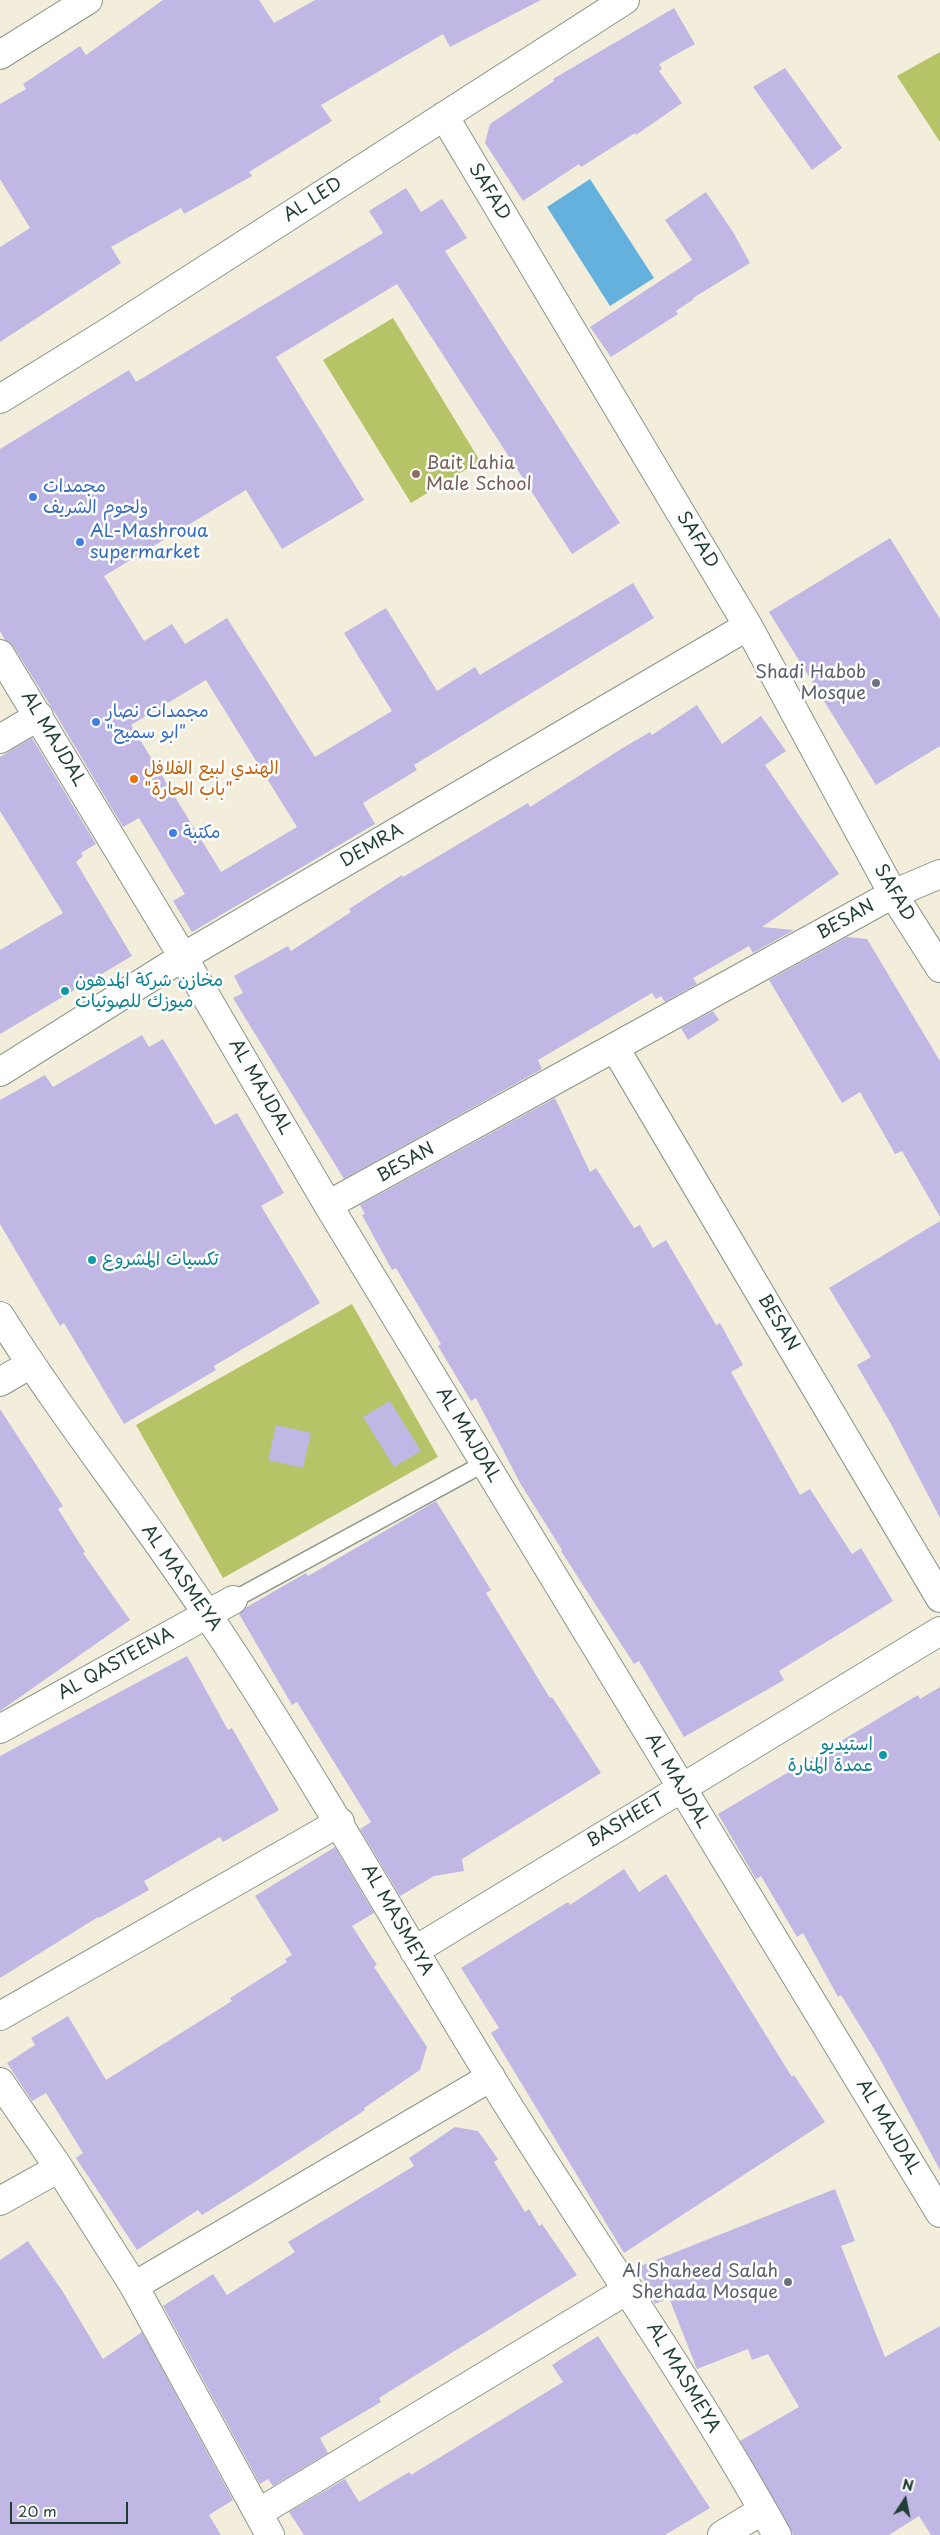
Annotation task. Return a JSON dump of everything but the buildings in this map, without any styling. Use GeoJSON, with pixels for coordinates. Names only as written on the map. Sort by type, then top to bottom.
{"type":"FeatureCollection","features":[{"type":"Feature","properties":{"kind":"street"},"geometry":{"type":"LineString","coordinates":[[0,55],[88,0]]}},
{"type":"Feature","properties":{"kind":"street","name":"AL LED"},"geometry":{"type":"LineString","coordinates":[[0,399],[110,331],[625,0]]}},
{"type":"Feature","properties":{"kind":"street","name":"SAFAD"},"geometry":{"type":"LineString","coordinates":[[444,116],[748,626],[893,894],[940,968]]}},
{"type":"Feature","properties":{"kind":"street","name":"DEMRA"},"geometry":{"type":"LineString","coordinates":[[0,1072],[184,957],[748,626]]}},
{"type":"Feature","properties":{"kind":"street","name":"AL MAJDAL"},"geometry":{"type":"LineString","coordinates":[[0,654],[184,957],[328,1205],[940,2213]]}},
{"type":"Feature","properties":{"kind":"street"},"geometry":{"type":"LineString","coordinates":[[0,740],[39,716]]}},
{"type":"Feature","properties":{"kind":"street","name":"BESAN"},"geometry":{"type":"LineString","coordinates":[[328,1205],[893,894],[940,874]]}},
{"type":"Feature","properties":{"kind":"street","name":"BESAN"},"geometry":{"type":"LineString","coordinates":[[615,1048],[940,1598]]}},
{"type":"Feature","properties":{"kind":"street","name":"AL MASMEYA"},"geometry":{"type":"LineString","coordinates":[[0,1316],[30,1364],[207,1614],[340,1822],[414,1950],[491,2076],[628,2289],[777,2535]]}},
{"type":"Feature","properties":{"kind":"street"},"geometry":{"type":"LineString","coordinates":[[0,1382],[30,1364]]}},
{"type":"Feature","properties":{"kind":"street","name":"AL QASTEENA"},"geometry":{"type":"LineString","coordinates":[[0,1729],[232,1600]]}},
{"type":"Feature","properties":{"kind":"street","name":"BASHEET"},"geometry":{"type":"LineString","coordinates":[[414,1950],[940,1631]]}},
{"type":"Feature","properties":{"kind":"street"},"geometry":{"type":"LineString","coordinates":[[0,2016],[340,1822]]}},
{"type":"Feature","properties":{"kind":"street"},"geometry":{"type":"LineString","coordinates":[[134,2286],[491,2076]]}},
{"type":"Feature","properties":{"kind":"street"},"geometry":{"type":"LineString","coordinates":[[0,2082],[59,2168],[134,2286],[264,2524],[628,2289]]}},
{"type":"Feature","properties":{"kind":"street"},"geometry":{"type":"LineString","coordinates":[[0,2201],[59,2168]]}},
{"type":"Feature","properties":{"kind":"street"},"geometry":{"type":"LineString","coordinates":[[722,2535],[763,2510]]}},
{"type":"Feature","properties":{"kind":"lane"},"geometry":{"type":"LineString","coordinates":[[232,1600],[485,1462]]}},
{"type":"Feature","properties":{"kind":"green space"},"geometry":{"type":"Polygon","coordinates":[[[940,52],[940,142],[897,76],[940,52]]]}},
{"type":"Feature","properties":{"kind":"green space"},"geometry":{"type":"Polygon","coordinates":[[[393,318],[480,461],[411,503],[323,360],[393,318]]]}},
{"type":"Feature","properties":{"kind":"green space"},"geometry":{"type":"Polygon","coordinates":[[[352,1304],[438,1457],[223,1578],[136,1425],[352,1304]]]}},
{"type":"Feature","properties":{"kind":"water"},"geometry":{"type":"Polygon","coordinates":[[[590,179],[654,278],[610,306],[547,207],[590,179]]]}},
{"type":"Feature","properties":{"kind":"place","name":"Bait Lahia Male School"},"geometry":{"type":"Point","coordinates":[416,474]}},
{"type":"Feature","properties":{"kind":"place","name":"مجمدات ولحوم الشريف"},"geometry":{"type":"Point","coordinates":[33,497]}},
{"type":"Feature","properties":{"kind":"place","name":"AL-Mashroua supermarket"},"geometry":{"type":"Point","coordinates":[80,542]}},
{"type":"Feature","properties":{"kind":"place","name":"Shadi Habob Mosque"},"geometry":{"type":"Point","coordinates":[876,683]}},
{"type":"Feature","properties":{"kind":"place","name":"مجمدات نصار \"ابو سميح\""},"geometry":{"type":"Point","coordinates":[96,722]}},
{"type":"Feature","properties":{"kind":"place","name":"الهندي لبيع الفلافل \"باب الحارة\""},"geometry":{"type":"Point","coordinates":[134,779]}},
{"type":"Feature","properties":{"kind":"place","name":"مكتبة"},"geometry":{"type":"Point","coordinates":[173,833]}},
{"type":"Feature","properties":{"kind":"place","name":"مخازن شركة المدهون ميوزك للصوتيات"},"geometry":{"type":"Point","coordinates":[65,991]}},
{"type":"Feature","properties":{"kind":"place","name":"تكسيات المشروع"},"geometry":{"type":"Point","coordinates":[92,1260]}},
{"type":"Feature","properties":{"kind":"place","name":"استيديو عمدة المنارة"},"geometry":{"type":"Point","coordinates":[883,1755]}},
{"type":"Feature","properties":{"kind":"place","name":"Al Shaheed Salah Shehada Mosque"},"geometry":{"type":"Point","coordinates":[788,2282]}}]}
